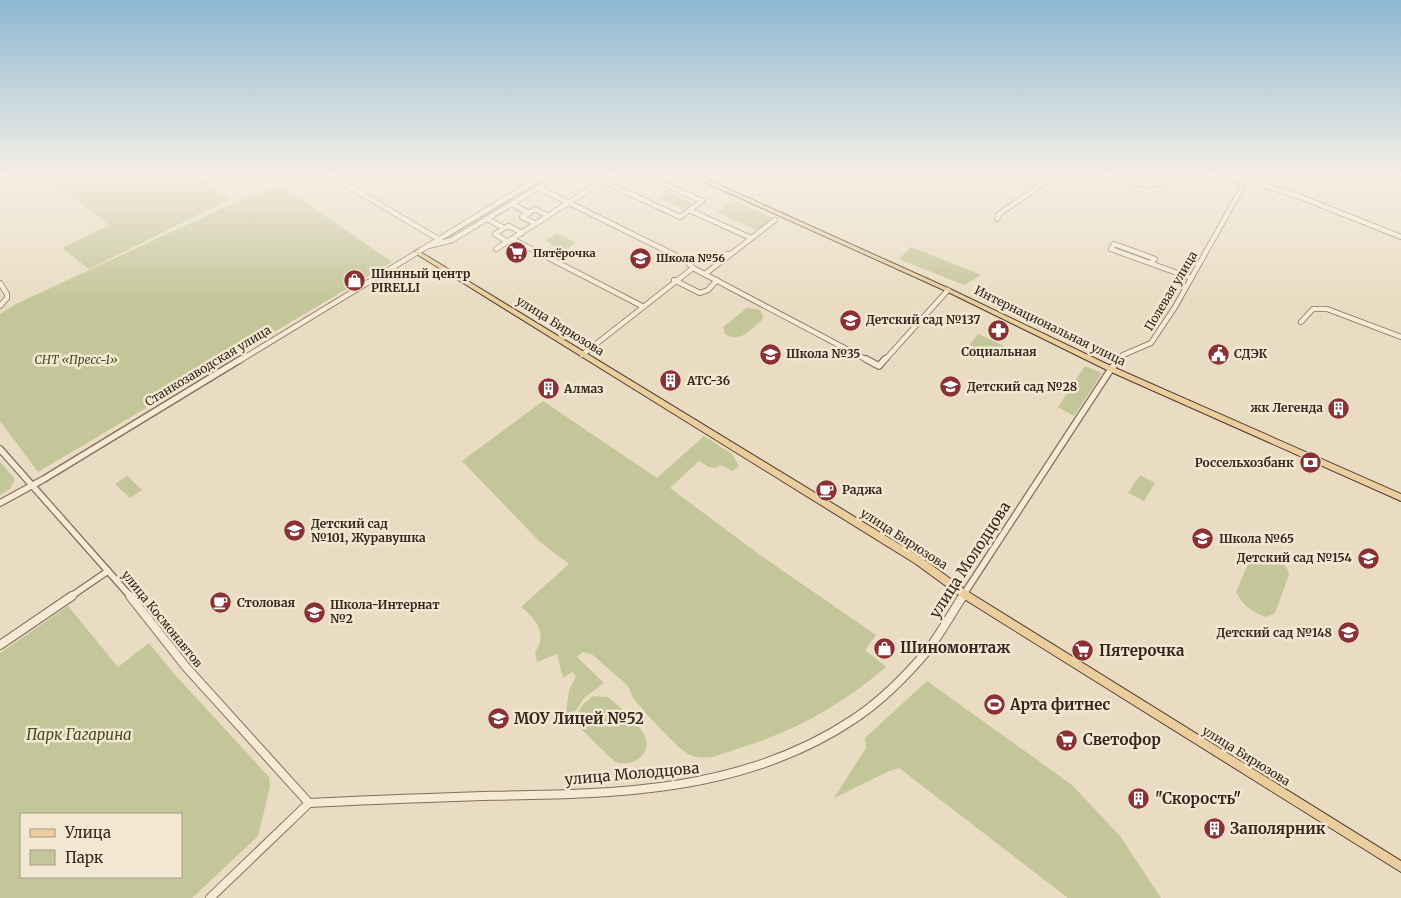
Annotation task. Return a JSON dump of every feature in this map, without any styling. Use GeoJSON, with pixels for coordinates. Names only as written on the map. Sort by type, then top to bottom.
{"type":"FeatureCollection","features":[{"type":"Feature","properties":{"kind":"main road","name":"Интернациональная улица"},"geometry":{"type":"LineString","coordinates":[[783,216],[948,290],[1111,369],[1401,498]]}},
{"type":"Feature","properties":{"kind":"main road","name":"улица Бирюзова"},"geometry":{"type":"LineString","coordinates":[[417,252],[919,561],[964,594],[1401,867]]}},
{"type":"Feature","properties":{"kind":"street"},"geometry":{"type":"LineString","coordinates":[[401,216],[446,243]]}},
{"type":"Feature","properties":{"kind":"street","name":"Станкозаводская улица"},"geometry":{"type":"LineString","coordinates":[[0,503],[31,484],[44,479],[477,216]]}},
{"type":"Feature","properties":{"kind":"street","name":"Станкозаводская улица"},"geometry":{"type":"LineString","coordinates":[[426,246],[446,243],[492,216]]}},
{"type":"Feature","properties":{"kind":"street"},"geometry":{"type":"LineString","coordinates":[[524,216],[522,217],[536,224]]}},
{"type":"Feature","properties":{"kind":"street"},"geometry":{"type":"LineString","coordinates":[[496,249],[548,216]]}},
{"type":"Feature","properties":{"kind":"street"},"geometry":{"type":"LineString","coordinates":[[597,216],[684,260],[692,268],[878,366],[948,290]]}},
{"type":"Feature","properties":{"kind":"street"},"geometry":{"type":"LineString","coordinates":[[703,216],[751,238]]}},
{"type":"Feature","properties":{"kind":"street","name":"Полевая улица"},"geometry":{"type":"LineString","coordinates":[[1111,369],[1123,355],[1151,343],[1226,216]]}},
{"type":"Feature","properties":{"kind":"street"},"geometry":{"type":"LineString","coordinates":[[1346,216],[1401,237]]}},
{"type":"Feature","properties":{"kind":"street"},"geometry":{"type":"LineString","coordinates":[[487,219],[504,228]]}},
{"type":"Feature","properties":{"kind":"street"},"geometry":{"type":"LineString","coordinates":[[705,274],[775,220]]}},
{"type":"Feature","properties":{"kind":"street"},"geometry":{"type":"LineString","coordinates":[[522,233],[509,226],[495,234],[642,306]]}},
{"type":"Feature","properties":{"kind":"street"},"geometry":{"type":"LineString","coordinates":[[1151,263],[1155,259],[1114,244],[1111,249],[1191,278]]}},
{"type":"Feature","properties":{"kind":"street"},"geometry":{"type":"LineString","coordinates":[[684,260],[732,254]]}},
{"type":"Feature","properties":{"kind":"street"},"geometry":{"type":"LineString","coordinates":[[582,355],[674,280],[692,268]]}},
{"type":"Feature","properties":{"kind":"street"},"geometry":{"type":"LineString","coordinates":[[674,280],[700,293],[708,290],[717,280]]}},
{"type":"Feature","properties":{"kind":"street"},"geometry":{"type":"LineString","coordinates":[[0,306],[7,294],[2,284]]}},
{"type":"Feature","properties":{"kind":"street"},"geometry":{"type":"LineString","coordinates":[[1301,322],[1312,309],[1327,309],[1401,338]]}},
{"type":"Feature","properties":{"kind":"street","name":"улица Молодцова"},"geometry":{"type":"LineString","coordinates":[[309,803],[399,798],[546,795],[665,788],[706,781],[749,770],[810,745],[853,720],[875,703],[899,682],[928,649],[1111,369]]}},
{"type":"Feature","properties":{"kind":"street","name":"улица Космонавтов"},"geometry":{"type":"LineString","coordinates":[[0,449],[50,503],[180,659],[309,803]]}},
{"type":"Feature","properties":{"kind":"street"},"geometry":{"type":"LineString","coordinates":[[0,645],[108,571]]}},
{"type":"Feature","properties":{"kind":"street"},"geometry":{"type":"LineString","coordinates":[[210,898],[309,803]]}},
{"type":"Feature","properties":{"kind":"green space"},"geometry":{"type":"Polygon","coordinates":[[[97,216],[196,216],[89,269],[62,248],[109,225],[97,216]]]}},
{"type":"Feature","properties":{"kind":"green space","name":"СНТ «Пресс-1»"},"geometry":{"type":"Polygon","coordinates":[[[206,216],[325,216],[392,262],[38,472],[0,421],[0,314],[16,304],[206,216]]]}},
{"type":"Feature","properties":{"kind":"green space"},"geometry":{"type":"Polygon","coordinates":[[[479,216],[489,216],[446,242],[441,239],[479,216]]]}},
{"type":"Feature","properties":{"kind":"green space"},"geometry":{"type":"Polygon","coordinates":[[[725,216],[768,216],[773,218],[758,231],[725,216]]]}},
{"type":"Feature","properties":{"kind":"green space"},"geometry":{"type":"Polygon","coordinates":[[[557,233],[576,243],[564,251],[545,241],[557,233]]]}},
{"type":"Feature","properties":{"kind":"green space"},"geometry":{"type":"Polygon","coordinates":[[[911,247],[981,275],[964,285],[899,259],[911,247]]]}},
{"type":"Feature","properties":{"kind":"green space"},"geometry":{"type":"Polygon","coordinates":[[[747,308],[760,310],[763,316],[762,320],[740,336],[730,337],[725,334],[723,327],[747,308]]]}},
{"type":"Feature","properties":{"kind":"green space"},"geometry":{"type":"Polygon","coordinates":[[[978,334],[1004,346],[996,357],[969,345],[978,334]]]}},
{"type":"Feature","properties":{"kind":"green space"},"geometry":{"type":"Polygon","coordinates":[[[1085,366],[1102,373],[1074,416],[1058,407],[1085,366]]]}},
{"type":"Feature","properties":{"kind":"green space"},"geometry":{"type":"Polygon","coordinates":[[[543,401],[657,478],[704,436],[732,454],[739,466],[732,471],[721,465],[716,468],[709,467],[699,461],[670,488],[760,555],[876,635],[865,650],[886,667],[851,694],[798,725],[758,742],[719,755],[702,758],[690,755],[677,746],[633,698],[628,686],[593,655],[583,652],[577,657],[604,683],[584,698],[576,711],[566,713],[569,690],[576,676],[572,672],[563,678],[557,654],[537,662],[535,652],[539,645],[540,633],[535,622],[521,607],[569,564],[540,542],[462,461],[543,401]]]}},
{"type":"Feature","properties":{"kind":"green space"},"geometry":{"type":"Polygon","coordinates":[[[0,462],[15,479],[10,489],[0,495],[0,462]]]}},
{"type":"Feature","properties":{"kind":"green space"},"geometry":{"type":"Polygon","coordinates":[[[1140,475],[1155,483],[1144,501],[1128,493],[1140,475]]]}},
{"type":"Feature","properties":{"kind":"green space"},"geometry":{"type":"Polygon","coordinates":[[[127,476],[142,490],[130,498],[115,484],[127,476]]]}},
{"type":"Feature","properties":{"kind":"green space"},"geometry":{"type":"Polygon","coordinates":[[[1263,553],[1272,555],[1280,560],[1286,566],[1289,575],[1275,613],[1265,617],[1248,608],[1236,592],[1252,555],[1263,553]]]}},
{"type":"Feature","properties":{"kind":"green space","name":"Парк Гагарина"},"geometry":{"type":"Polygon","coordinates":[[[68,606],[118,667],[149,643],[177,677],[269,777],[270,787],[258,836],[192,898],[0,898],[0,653],[68,606]]]}},
{"type":"Feature","properties":{"kind":"green space"},"geometry":{"type":"Polygon","coordinates":[[[927,681],[1072,785],[1120,836],[1161,898],[1068,898],[899,768],[834,798],[866,748],[865,738],[927,681]]]}},
{"type":"Feature","properties":{"kind":"green space"},"geometry":{"type":"Polygon","coordinates":[[[594,696],[608,697],[631,717],[644,734],[647,743],[645,751],[638,759],[627,763],[615,762],[578,726],[577,717],[580,708],[594,696]]]}},
{"type":"Feature","properties":{"kind":"place","name":"Пятёрочка"},"geometry":{"type":"Point","coordinates":[517,253]}},
{"type":"Feature","properties":{"kind":"place","name":"Школа №56"},"geometry":{"type":"Point","coordinates":[640,258]}},
{"type":"Feature","properties":{"kind":"place","name":"Шинный центр PIRELLI"},"geometry":{"type":"Point","coordinates":[355,281]}},
{"type":"Feature","properties":{"kind":"place","name":"Детский сад №137"},"geometry":{"type":"Point","coordinates":[850,320]}},
{"type":"Feature","properties":{"kind":"place","name":"Социальная"},"geometry":{"type":"Point","coordinates":[999,331]}},
{"type":"Feature","properties":{"kind":"place","name":"Школа №35"},"geometry":{"type":"Point","coordinates":[770,354]}},
{"type":"Feature","properties":{"kind":"place","name":"СДЭК"},"geometry":{"type":"Point","coordinates":[1218,354]}},
{"type":"Feature","properties":{"kind":"place","name":"АТС-36"},"geometry":{"type":"Point","coordinates":[671,381]}},
{"type":"Feature","properties":{"kind":"place","name":"Детский сад №28"},"geometry":{"type":"Point","coordinates":[951,387]}},
{"type":"Feature","properties":{"kind":"place","name":"Алмаз"},"geometry":{"type":"Point","coordinates":[548,389]}},
{"type":"Feature","properties":{"kind":"place","name":"жк Легенда"},"geometry":{"type":"Point","coordinates":[1339,408]}},
{"type":"Feature","properties":{"kind":"place","name":"Россельхозбанк"},"geometry":{"type":"Point","coordinates":[1310,463]}},
{"type":"Feature","properties":{"kind":"place","name":"Раджа"},"geometry":{"type":"Point","coordinates":[826,490]}},
{"type":"Feature","properties":{"kind":"place","name":"Детский сад №101, Журавушка"},"geometry":{"type":"Point","coordinates":[295,531]}},
{"type":"Feature","properties":{"kind":"place","name":"Школа №65"},"geometry":{"type":"Point","coordinates":[1203,539]}},
{"type":"Feature","properties":{"kind":"place","name":"Детский сад №154"},"geometry":{"type":"Point","coordinates":[1368,558]}},
{"type":"Feature","properties":{"kind":"place","name":"Столовая"},"geometry":{"type":"Point","coordinates":[221,603]}},
{"type":"Feature","properties":{"kind":"place","name":"Школа-Интернат №2"},"geometry":{"type":"Point","coordinates":[314,612]}},
{"type":"Feature","properties":{"kind":"place","name":"Детский сад №148"},"geometry":{"type":"Point","coordinates":[1348,633]}},
{"type":"Feature","properties":{"kind":"place","name":"Шиномонтаж"},"geometry":{"type":"Point","coordinates":[884,648]}},
{"type":"Feature","properties":{"kind":"place","name":"Пятерочка"},"geometry":{"type":"Point","coordinates":[1083,651]}},
{"type":"Feature","properties":{"kind":"place","name":"Арта фитнес"},"geometry":{"type":"Point","coordinates":[994,705]}},
{"type":"Feature","properties":{"kind":"place","name":"МОУ Лицей №52"},"geometry":{"type":"Point","coordinates":[498,719]}},
{"type":"Feature","properties":{"kind":"place","name":"Светофор"},"geometry":{"type":"Point","coordinates":[1067,740]}},
{"type":"Feature","properties":{"kind":"place","name":"\"Скорость\""},"geometry":{"type":"Point","coordinates":[1139,799]}},
{"type":"Feature","properties":{"kind":"place","name":"Заполярник"},"geometry":{"type":"Point","coordinates":[1214,829]}}]}
